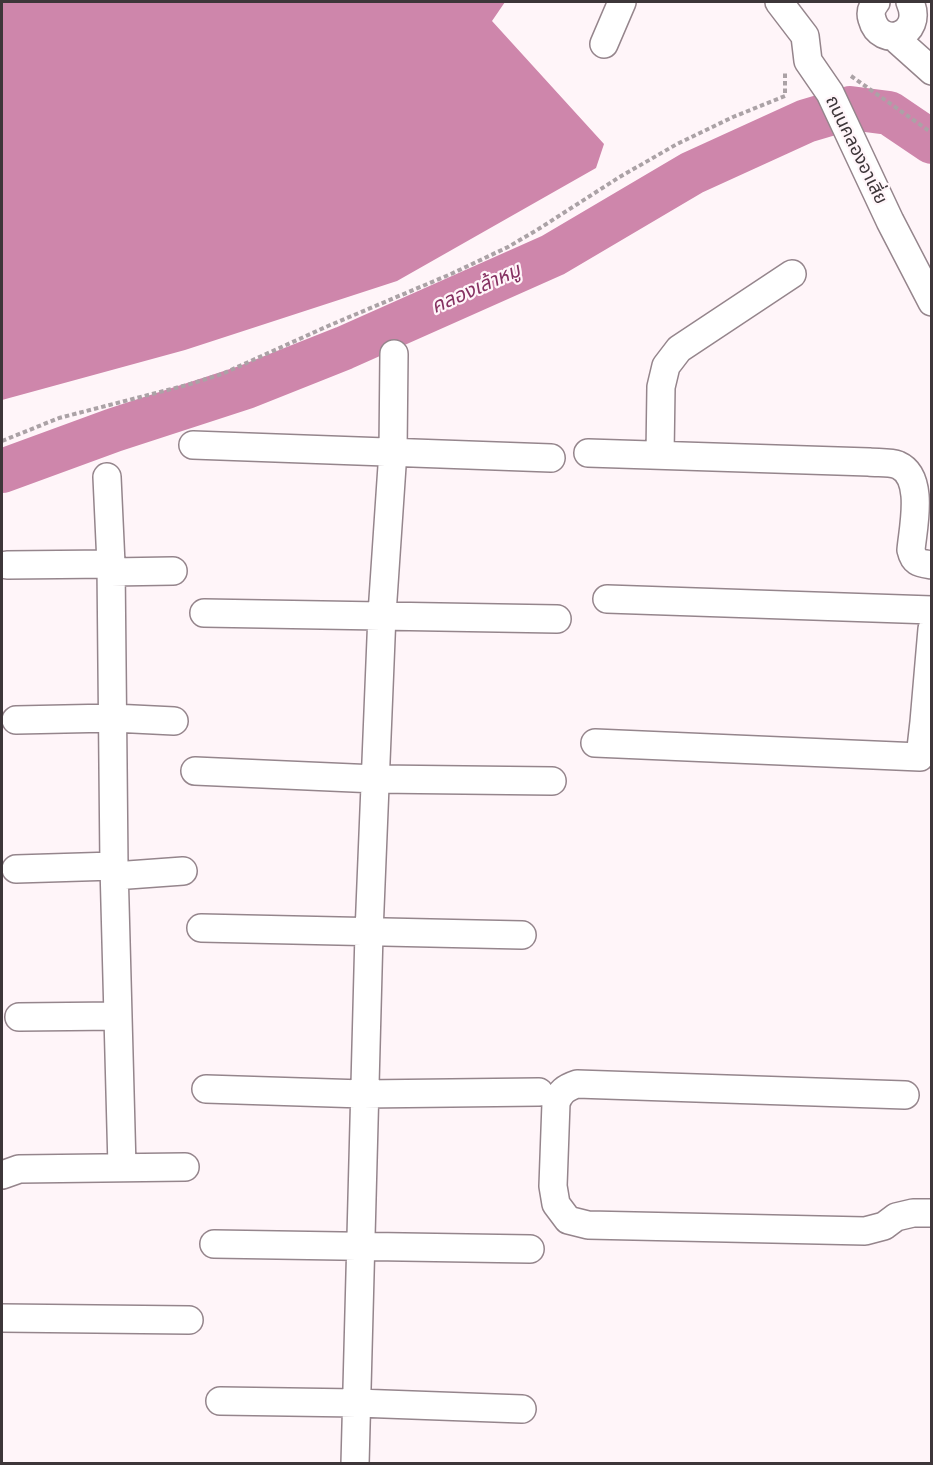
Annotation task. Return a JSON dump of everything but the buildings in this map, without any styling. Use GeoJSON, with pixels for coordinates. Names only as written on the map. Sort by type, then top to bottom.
{"type":"FeatureCollection","features":[{"type":"Feature","properties":{"kind":"street"},"geometry":{"type":"LineString","coordinates":[[604,44],[621,2]]}},
{"type":"Feature","properties":{"kind":"street","name":"ถนนคลองอาเสี่ย"},"geometry":{"type":"LineString","coordinates":[[779,2],[805,36],[808,61],[830,93],[932,302]]}},
{"type":"Feature","properties":{"kind":"street"},"geometry":{"type":"LineString","coordinates":[[876,2],[873,5],[871,16],[874,27],[883,34],[894,37],[932,70]]}},
{"type":"Feature","properties":{"kind":"street"},"geometry":{"type":"LineString","coordinates":[[894,37],[905,33],[912,24],[914,13],[910,2]]}},
{"type":"Feature","properties":{"kind":"street"},"geometry":{"type":"LineString","coordinates":[[660,455],[661,387],[666,366],[680,349],[792,274]]}},
{"type":"Feature","properties":{"kind":"street"},"geometry":{"type":"LineString","coordinates":[[355,1464],[362,1246],[363,1094],[382,615],[393,451],[394,354]]}},
{"type":"Feature","properties":{"kind":"street"},"geometry":{"type":"LineString","coordinates":[[193,445],[551,458]]}},
{"type":"Feature","properties":{"kind":"street"},"geometry":{"type":"LineString","coordinates":[[588,453],[869,462],[898,465],[909,474],[916,491],[911,550],[913,558],[918,563],[932,565]]}},
{"type":"Feature","properties":{"kind":"street"},"geometry":{"type":"LineString","coordinates":[[107,477],[111,568],[114,871],[122,1167]]}},
{"type":"Feature","properties":{"kind":"street"},"geometry":{"type":"LineString","coordinates":[[7,565],[173,571]]}},
{"type":"Feature","properties":{"kind":"street"},"geometry":{"type":"LineString","coordinates":[[607,599],[932,610]]}},
{"type":"Feature","properties":{"kind":"street"},"geometry":{"type":"LineString","coordinates":[[204,613],[557,619]]}},
{"type":"Feature","properties":{"kind":"street"},"geometry":{"type":"LineString","coordinates":[[595,743],[920,757],[928,723],[932,629]]}},
{"type":"Feature","properties":{"kind":"street"},"geometry":{"type":"LineString","coordinates":[[15,720],[114,718],[174,720]]}},
{"type":"Feature","properties":{"kind":"street"},"geometry":{"type":"LineString","coordinates":[[195,771],[376,779],[552,781]]}},
{"type":"Feature","properties":{"kind":"street"},"geometry":{"type":"LineString","coordinates":[[16,869],[183,872]]}},
{"type":"Feature","properties":{"kind":"street"},"geometry":{"type":"LineString","coordinates":[[201,928],[522,935]]}},
{"type":"Feature","properties":{"kind":"street"},"geometry":{"type":"LineString","coordinates":[[19,1017],[118,1016]]}},
{"type":"Feature","properties":{"kind":"street"},"geometry":{"type":"LineString","coordinates":[[905,1095],[577,1084],[565,1088],[556,1104],[553,1186],[556,1204],[568,1220],[588,1225],[865,1232],[884,1226],[896,1217],[913,1213],[932,1213]]}},
{"type":"Feature","properties":{"kind":"street"},"geometry":{"type":"LineString","coordinates":[[206,1089],[363,1094],[539,1092]]}},
{"type":"Feature","properties":{"kind":"street"},"geometry":{"type":"LineString","coordinates":[[2,1175],[19,1169],[185,1167]]}},
{"type":"Feature","properties":{"kind":"street"},"geometry":{"type":"LineString","coordinates":[[214,1244],[530,1249]]}},
{"type":"Feature","properties":{"kind":"street"},"geometry":{"type":"LineString","coordinates":[[2,1318],[189,1320]]}},
{"type":"Feature","properties":{"kind":"street"},"geometry":{"type":"LineString","coordinates":[[220,1401],[522,1409]]}},
{"type":"Feature","properties":{"kind":"path"},"geometry":{"type":"LineString","coordinates":[[2,441],[59,418],[222,374],[451,274],[508,247],[677,144],[733,117],[785,96],[785,72]]}},
{"type":"Feature","properties":{"kind":"path"},"geometry":{"type":"LineString","coordinates":[[847,72],[932,133]]}},
{"type":"Feature","properties":{"kind":"shaded area"},"geometry":{"type":"Polygon","coordinates":[[[2,2],[505,2],[492,21],[604,144],[596,168],[397,281],[185,350],[2,400],[2,2]]]}},
{"type":"Feature","properties":{"kind":"waterway","name":"คลองเล้าหมู"},"geometry":{"type":"LineString","coordinates":[[2,471],[114,430],[246,387],[344,348],[553,255],[692,173],[806,121],[850,108],[889,113],[932,142]]}}]}
